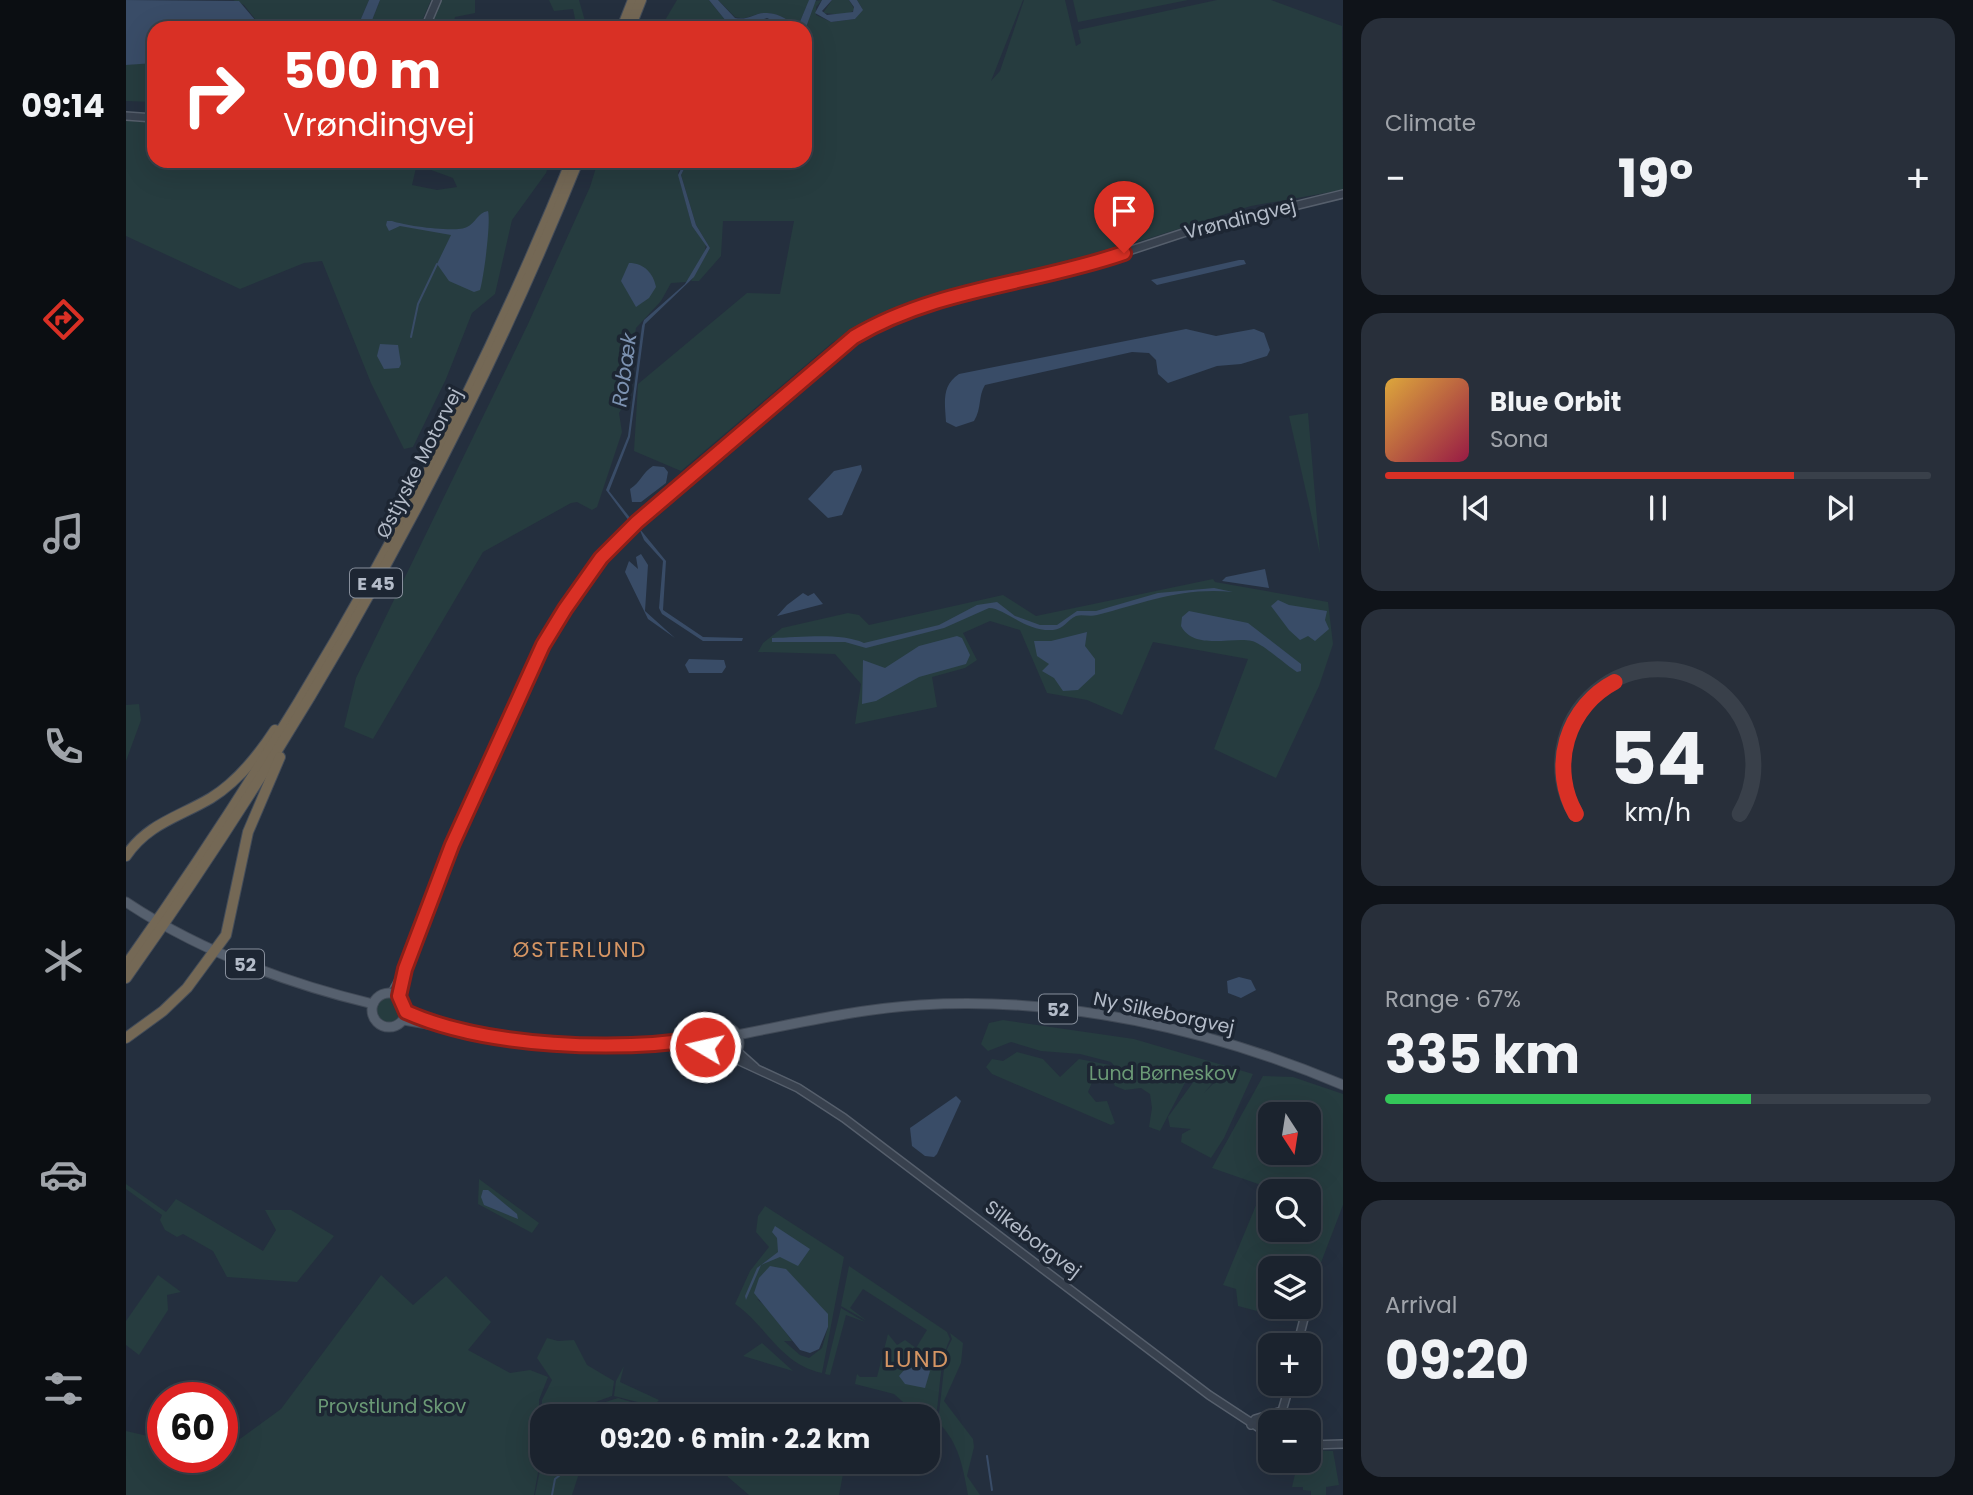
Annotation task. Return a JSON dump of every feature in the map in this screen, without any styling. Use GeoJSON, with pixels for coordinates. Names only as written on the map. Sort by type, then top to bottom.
{"type":"FeatureCollection","features":[{"type":"Feature","properties":{"kind":"highway"},"geometry":{"type":"LineString","coordinates":[[625,21],[633,0]]}},
{"type":"Feature","properties":{"kind":"highway"},"geometry":{"type":"LineString","coordinates":[[633,21],[641,0]]}},
{"type":"Feature","properties":{"kind":"highway","name":"Østjyske Motorvej"},"geometry":{"type":"LineString","coordinates":[[126,965],[223,824],[318,670],[397,531],[516,288],[568,168]]}},
{"type":"Feature","properties":{"kind":"highway","name":"Østjyske Motorvej"},"geometry":{"type":"LineString","coordinates":[[126,978],[229,828],[304,709],[386,566],[456,433],[524,289],[575,168]]}},
{"type":"Feature","properties":{"kind":"highway"},"geometry":{"type":"LineString","coordinates":[[126,856],[147,832],[213,797],[245,769],[318,670]]}},
{"type":"Feature","properties":{"kind":"highway"},"geometry":{"type":"LineString","coordinates":[[126,1038],[163,1011],[187,988],[231,924],[248,832],[304,709]]}},
{"type":"Feature","properties":{"kind":"main road","name":"52"},"geometry":{"type":"LineString","coordinates":[[126,902],[215,950],[291,982],[373,1004],[374,1019],[383,1027],[392,1027],[405,1016],[437,1026],[532,1042],[705,1043]]}},
{"type":"Feature","properties":{"kind":"main road"},"geometry":{"type":"LineString","coordinates":[[373,1004],[383,994],[396,995],[405,1016]]}},
{"type":"Feature","properties":{"kind":"main road","name":"Ny Silkeborgvej"},"geometry":{"type":"LineString","coordinates":[[736,1046],[764,1030],[877,1009],[966,1004],[1015,1005],[1134,1021],[1196,1035],[1271,1057],[1343,1085]]}},
{"type":"Feature","properties":{"kind":"main road","name":"52"},"geometry":{"type":"LineString","coordinates":[[721,1025],[730,1028],[736,1046],[717,1060],[709,1055],[705,1043],[712,1029],[721,1025]]}},
{"type":"Feature","properties":{"kind":"street"},"geometry":{"type":"LineString","coordinates":[[428,21],[437,0]]}},
{"type":"Feature","properties":{"kind":"street"},"geometry":{"type":"LineString","coordinates":[[126,116],[147,118]]}},
{"type":"Feature","properties":{"kind":"street","name":"Vrøndingvej"},"geometry":{"type":"LineString","coordinates":[[396,995],[452,845],[543,645],[586,578],[637,522],[854,337],[884,319],[924,304],[1074,268],[1183,233],[1343,194]]}},
{"type":"Feature","properties":{"kind":"street","name":"Silkeborgvej"},"geometry":{"type":"LineString","coordinates":[[736,1046],[771,1076],[798,1088],[844,1118],[1258,1429]]}},
{"type":"Feature","properties":{"kind":"street"},"geometry":{"type":"LineString","coordinates":[[1251,1425],[1255,1419],[1282,1411],[1286,1396]]}},
{"type":"Feature","properties":{"kind":"street"},"geometry":{"type":"LineString","coordinates":[[1321,1445],[1343,1444]]}},
{"type":"Feature","properties":{"kind":"green space"},"geometry":{"type":"Polygon","coordinates":[[[233,0],[369,0],[360,21],[257,21],[244,5],[233,0]]]}},
{"type":"Feature","properties":{"kind":"green space"},"geometry":{"type":"Polygon","coordinates":[[[380,0],[431,0],[422,21],[372,21],[380,0]]]}},
{"type":"Feature","properties":{"kind":"green space"},"geometry":{"type":"Polygon","coordinates":[[[441,0],[475,0],[475,13],[455,17],[454,21],[432,21],[441,0]]]}},
{"type":"Feature","properties":{"kind":"green space"},"geometry":{"type":"Polygon","coordinates":[[[549,0],[579,0],[585,21],[576,21],[573,9],[554,11],[549,0]]]}},
{"type":"Feature","properties":{"kind":"green space"},"geometry":{"type":"Polygon","coordinates":[[[677,0],[709,0],[726,21],[665,21],[677,0]]]}},
{"type":"Feature","properties":{"kind":"green space"},"geometry":{"type":"Polygon","coordinates":[[[718,0],[809,0],[800,21],[791,21],[771,13],[735,17],[718,0]]]}},
{"type":"Feature","properties":{"kind":"green space"},"geometry":{"type":"Polygon","coordinates":[[[822,0],[816,7],[816,15],[831,22],[855,19],[862,8],[857,0],[1023,0],[991,81],[1000,71],[1024,0],[1065,0],[1076,46],[1081,43],[1078,30],[1217,0],[1271,0],[1342,26],[1343,190],[1251,206],[1128,245],[906,303],[833,342],[681,471],[634,451],[638,384],[747,293],[780,294],[794,221],[723,221],[721,256],[699,281],[691,281],[710,248],[696,225],[681,175],[684,168],[812,168],[812,21],[808,21],[814,1],[822,0]]]}},
{"type":"Feature","properties":{"kind":"green space"},"geometry":{"type":"Polygon","coordinates":[[[832,0],[849,0],[855,10],[845,15],[823,13],[832,0]]]}},
{"type":"Feature","properties":{"kind":"green space"},"geometry":{"type":"Polygon","coordinates":[[[1073,0],[1188,0],[1078,22],[1073,0]]]}},
{"type":"Feature","properties":{"kind":"green space"},"geometry":{"type":"Polygon","coordinates":[[[147,62],[147,102],[126,101],[126,65],[147,62]]]}},
{"type":"Feature","properties":{"kind":"green space"},"geometry":{"type":"Polygon","coordinates":[[[126,119],[147,121],[147,168],[416,168],[412,185],[437,190],[457,187],[453,178],[426,168],[548,168],[512,220],[495,294],[472,313],[446,379],[413,447],[404,449],[371,383],[322,261],[304,263],[240,289],[126,236],[126,119]]]}},
{"type":"Feature","properties":{"kind":"green space"},"geometry":{"type":"Polygon","coordinates":[[[596,168],[681,168],[678,172],[692,226],[706,244],[704,256],[686,282],[671,283],[661,301],[636,328],[624,405],[619,413],[622,432],[597,507],[592,510],[577,502],[571,503],[483,552],[373,739],[344,727],[356,678],[528,324],[590,187],[596,168]]]}},
{"type":"Feature","properties":{"kind":"green space"},"geometry":{"type":"Polygon","coordinates":[[[1308,413],[1320,554],[1289,416],[1308,413]]]}},
{"type":"Feature","properties":{"kind":"green space"},"geometry":{"type":"Polygon","coordinates":[[[1213,579],[1215,582],[1328,602],[1333,644],[1319,686],[1276,778],[1214,749],[1248,659],[1153,642],[1122,715],[1087,700],[1047,693],[1020,630],[990,621],[963,633],[977,660],[965,668],[932,677],[937,707],[855,724],[861,684],[835,654],[758,652],[763,643],[782,628],[848,613],[859,615],[869,625],[1003,595],[1036,616],[1213,579]]]}},
{"type":"Feature","properties":{"kind":"green space"},"geometry":{"type":"Polygon","coordinates":[[[139,704],[141,720],[126,761],[126,705],[139,704]]]}},
{"type":"Feature","properties":{"kind":"green space"},"geometry":{"type":"Polygon","coordinates":[[[389,997],[398,1001],[402,1010],[398,1019],[389,1023],[380,1019],[376,1010],[380,1001],[389,997]]]}},
{"type":"Feature","properties":{"kind":"green space","name":"Lund Børneskov"},"geometry":{"type":"Polygon","coordinates":[[[1003,1020],[1134,1039],[1253,1074],[1224,1138],[1211,1158],[1181,1142],[1182,1134],[1191,1129],[1170,1127],[1168,1117],[1194,1081],[1213,1072],[1216,1079],[1204,1093],[1220,1077],[1215,1068],[1188,1077],[1160,1131],[1149,1127],[1152,1108],[1150,1094],[1141,1088],[1125,1090],[1115,1086],[1112,1080],[1117,1069],[1111,1062],[1080,1054],[1041,1051],[1011,1042],[988,1051],[981,1044],[989,1023],[1003,1020]]]}},
{"type":"Feature","properties":{"kind":"green space"},"geometry":{"type":"Polygon","coordinates":[[[722,1031],[730,1035],[734,1043],[730,1051],[722,1055],[714,1051],[710,1043],[714,1035],[722,1031]]]}},
{"type":"Feature","properties":{"kind":"green space","name":"Lund Børneskov"},"geometry":{"type":"Polygon","coordinates":[[[1017,1052],[1043,1059],[1060,1077],[1079,1059],[1110,1065],[1109,1079],[1100,1076],[1093,1080],[1088,1092],[1096,1102],[1107,1101],[1115,1123],[1111,1125],[992,1074],[986,1067],[992,1059],[1003,1061],[1017,1052]]]}},
{"type":"Feature","properties":{"kind":"green space"},"geometry":{"type":"Polygon","coordinates":[[[1263,1076],[1293,1077],[1343,1094],[1343,1205],[1321,1263],[1321,1256],[1258,1256],[1258,1311],[1238,1306],[1236,1289],[1223,1285],[1258,1200],[1258,1242],[1321,1242],[1321,1179],[1258,1179],[1258,1184],[1212,1168],[1263,1076]]]}},
{"type":"Feature","properties":{"kind":"green space"},"geometry":{"type":"Polygon","coordinates":[[[479,1179],[539,1223],[532,1233],[478,1204],[479,1179]]]}},
{"type":"Feature","properties":{"kind":"green space"},"geometry":{"type":"Polygon","coordinates":[[[126,1184],[166,1212],[176,1199],[263,1251],[276,1230],[265,1210],[291,1210],[334,1236],[297,1282],[227,1277],[213,1251],[183,1234],[177,1237],[165,1230],[160,1220],[162,1215],[126,1189],[126,1184]]]}},
{"type":"Feature","properties":{"kind":"green space"},"geometry":{"type":"Polygon","coordinates":[[[765,1206],[844,1257],[822,1373],[807,1368],[784,1353],[735,1304],[750,1271],[769,1247],[756,1232],[758,1216],[765,1206]],[[757,1299],[770,1310],[792,1341],[784,1341],[800,1355],[809,1358],[822,1348],[828,1327],[757,1299]]]}},
{"type":"Feature","properties":{"kind":"green space"},"geometry":{"type":"Polygon","coordinates":[[[849,1266],[947,1332],[950,1339],[943,1361],[938,1404],[905,1404],[894,1394],[855,1384],[857,1374],[860,1377],[877,1377],[888,1334],[897,1345],[905,1340],[916,1348],[927,1330],[863,1289],[850,1308],[867,1321],[841,1306],[849,1266]]]}},
{"type":"Feature","properties":{"kind":"green space"},"geometry":{"type":"Polygon","coordinates":[[[158,1275],[181,1292],[167,1295],[168,1310],[139,1355],[126,1345],[126,1321],[158,1275]]]}},
{"type":"Feature","properties":{"kind":"green space","name":"Provstlund Skov"},"geometry":{"type":"Polygon","coordinates":[[[381,1275],[413,1305],[446,1276],[491,1322],[468,1350],[510,1373],[530,1370],[548,1377],[539,1404],[530,1404],[530,1474],[538,1474],[534,1495],[126,1495],[126,1431],[147,1436],[147,1473],[238,1473],[238,1440],[281,1409],[381,1275]]]}},
{"type":"Feature","properties":{"kind":"green space"},"geometry":{"type":"Polygon","coordinates":[[[841,1308],[865,1322],[846,1315],[830,1375],[825,1374],[841,1308]]]}},
{"type":"Feature","properties":{"kind":"green space"},"geometry":{"type":"Polygon","coordinates":[[[950,1333],[963,1343],[961,1363],[944,1401],[973,1439],[974,1447],[967,1476],[980,1495],[968,1495],[955,1447],[940,1424],[946,1351],[952,1339],[950,1333]]]}},
{"type":"Feature","properties":{"kind":"green space"},"geometry":{"type":"Polygon","coordinates":[[[547,1338],[558,1341],[574,1340],[587,1365],[614,1381],[612,1396],[590,1404],[542,1404],[552,1380],[537,1358],[547,1338]]]}},
{"type":"Feature","properties":{"kind":"green space"},"geometry":{"type":"Polygon","coordinates":[[[762,1343],[793,1371],[743,1356],[762,1343]]]}},
{"type":"Feature","properties":{"kind":"green space"},"geometry":{"type":"Polygon","coordinates":[[[624,1366],[620,1382],[659,1400],[655,1404],[645,1404],[614,1396],[616,1381],[624,1366]]]}},
{"type":"Feature","properties":{"kind":"green space"},"geometry":{"type":"Polygon","coordinates":[[[618,1398],[638,1404],[599,1404],[618,1398]]]}},
{"type":"Feature","properties":{"kind":"green space"},"geometry":{"type":"Polygon","coordinates":[[[1321,1450],[1333,1451],[1339,1485],[1326,1487],[1326,1495],[1311,1495],[1311,1491],[1303,1490],[1303,1487],[1292,1487],[1295,1473],[1321,1473],[1321,1450]]]}},
{"type":"Feature","properties":{"kind":"green space"},"geometry":{"type":"Polygon","coordinates":[[[539,1474],[579,1474],[572,1495],[535,1495],[539,1474]]]}},
{"type":"Feature","properties":{"kind":"green space"},"geometry":{"type":"Polygon","coordinates":[[[726,1474],[843,1474],[839,1495],[749,1495],[726,1474]]]}},
{"type":"Feature","properties":{"kind":"water"},"geometry":{"type":"Polygon","coordinates":[[[126,0],[239,1],[256,21],[147,21],[147,64],[126,65],[126,0]]]}},
{"type":"Feature","properties":{"kind":"water"},"geometry":{"type":"Polygon","coordinates":[[[369,0],[380,0],[372,21],[360,21],[369,0]]]}},
{"type":"Feature","properties":{"kind":"water"},"geometry":{"type":"Polygon","coordinates":[[[709,0],[718,0],[735,18],[772,13],[791,21],[773,21],[767,18],[759,21],[726,21],[709,0]]]}},
{"type":"Feature","properties":{"kind":"water"},"geometry":{"type":"Polygon","coordinates":[[[809,0],[816,0],[808,21],[800,21],[809,0]]]}},
{"type":"Feature","properties":{"kind":"water"},"geometry":{"type":"Polygon","coordinates":[[[822,0],[832,0],[822,11],[827,15],[853,12],[854,7],[849,0],[857,0],[863,10],[855,19],[831,22],[815,13],[822,0]]]}},
{"type":"Feature","properties":{"kind":"water"},"geometry":{"type":"Polygon","coordinates":[[[682,168],[684,168],[681,175],[696,225],[710,248],[694,277],[645,324],[630,437],[609,491],[631,519],[629,521],[606,490],[628,436],[642,326],[644,320],[685,284],[707,247],[692,226],[678,175],[682,168]]]}},
{"type":"Feature","properties":{"kind":"water"},"geometry":{"type":"Polygon","coordinates":[[[488,211],[483,274],[480,290],[474,292],[449,281],[437,264],[451,235],[400,226],[389,231],[386,225],[387,221],[392,221],[431,228],[461,229],[488,211]]]}},
{"type":"Feature","properties":{"kind":"water"},"geometry":{"type":"Polygon","coordinates":[[[1244,260],[1246,264],[1157,285],[1151,280],[1244,260]]]}},
{"type":"Feature","properties":{"kind":"water"},"geometry":{"type":"Polygon","coordinates":[[[629,263],[647,270],[656,287],[649,298],[636,307],[621,281],[629,263]]]}},
{"type":"Feature","properties":{"kind":"water"},"geometry":{"type":"Polygon","coordinates":[[[1186,329],[1216,336],[1254,329],[1264,333],[1270,350],[1267,356],[1241,364],[1217,366],[1168,383],[1158,374],[1156,360],[1149,353],[1132,352],[985,385],[974,421],[956,427],[946,422],[947,389],[959,374],[1186,329]]]}},
{"type":"Feature","properties":{"kind":"water"},"geometry":{"type":"Polygon","coordinates":[[[380,344],[398,345],[401,364],[399,368],[384,369],[377,356],[380,344]]]}},
{"type":"Feature","properties":{"kind":"water"},"geometry":{"type":"Polygon","coordinates":[[[861,465],[862,470],[842,515],[828,518],[808,499],[834,471],[861,465]]]}},
{"type":"Feature","properties":{"kind":"water"},"geometry":{"type":"Polygon","coordinates":[[[653,466],[664,467],[668,472],[666,483],[641,502],[632,502],[630,489],[653,466]]]}},
{"type":"Feature","properties":{"kind":"water"},"geometry":{"type":"Polygon","coordinates":[[[639,528],[666,561],[663,610],[703,637],[743,638],[742,641],[703,641],[662,614],[659,608],[663,561],[644,540],[639,528]]]}},
{"type":"Feature","properties":{"kind":"water"},"geometry":{"type":"Polygon","coordinates":[[[641,554],[648,565],[645,611],[675,638],[648,619],[625,572],[629,561],[638,569],[636,557],[641,554]]]}},
{"type":"Feature","properties":{"kind":"water"},"geometry":{"type":"Polygon","coordinates":[[[1265,569],[1269,588],[1222,581],[1226,577],[1265,569]]]}},
{"type":"Feature","properties":{"kind":"water"},"geometry":{"type":"Polygon","coordinates":[[[1214,588],[1233,592],[1197,592],[1164,597],[1097,615],[1076,616],[1053,630],[1033,627],[989,608],[944,628],[866,648],[845,642],[772,642],[772,638],[819,636],[864,643],[939,625],[977,605],[997,602],[1015,616],[1040,625],[1057,625],[1077,611],[1096,611],[1158,593],[1214,588]]]}},
{"type":"Feature","properties":{"kind":"water"},"geometry":{"type":"Polygon","coordinates":[[[803,593],[808,596],[814,593],[823,604],[777,616],[787,605],[803,593]]]}},
{"type":"Feature","properties":{"kind":"water"},"geometry":{"type":"Polygon","coordinates":[[[1278,600],[1289,605],[1327,611],[1325,620],[1329,629],[1315,641],[1308,636],[1300,640],[1271,606],[1278,600]]]}},
{"type":"Feature","properties":{"kind":"water"},"geometry":{"type":"Polygon","coordinates":[[[1189,611],[1248,623],[1301,664],[1301,671],[1297,672],[1252,641],[1204,640],[1187,634],[1181,626],[1182,617],[1189,611]]]}},
{"type":"Feature","properties":{"kind":"water"},"geometry":{"type":"Polygon","coordinates":[[[1087,632],[1085,646],[1095,659],[1095,674],[1078,690],[1063,691],[1054,678],[1042,671],[1049,664],[1037,656],[1034,641],[1051,641],[1087,632]]]}},
{"type":"Feature","properties":{"kind":"water"},"geometry":{"type":"Polygon","coordinates":[[[957,636],[962,638],[970,655],[966,664],[919,677],[876,701],[862,704],[863,660],[885,668],[919,646],[957,636]]]}},
{"type":"Feature","properties":{"kind":"water"},"geometry":{"type":"Polygon","coordinates":[[[689,659],[724,660],[726,667],[722,673],[689,673],[685,665],[689,659]]]}},
{"type":"Feature","properties":{"kind":"water"},"geometry":{"type":"Polygon","coordinates":[[[1239,977],[1251,980],[1256,990],[1241,998],[1228,993],[1227,981],[1239,977]]]}},
{"type":"Feature","properties":{"kind":"water"},"geometry":{"type":"Polygon","coordinates":[[[956,1096],[961,1101],[937,1154],[934,1157],[925,1156],[912,1146],[910,1128],[956,1096]]]}},
{"type":"Feature","properties":{"kind":"water"},"geometry":{"type":"Polygon","coordinates":[[[483,1190],[488,1190],[517,1214],[518,1219],[484,1205],[481,1197],[483,1190]]]}},
{"type":"Feature","properties":{"kind":"water"},"geometry":{"type":"Polygon","coordinates":[[[775,1226],[810,1249],[798,1266],[780,1257],[761,1265],[746,1300],[745,1296],[757,1268],[778,1252],[777,1238],[772,1232],[775,1226]]]}},
{"type":"Feature","properties":{"kind":"water"},"geometry":{"type":"Polygon","coordinates":[[[770,1266],[786,1269],[828,1314],[828,1327],[819,1349],[810,1353],[800,1350],[754,1293],[759,1278],[770,1266]]]}},
{"type":"Feature","properties":{"kind":"water"},"geometry":{"type":"Polygon","coordinates":[[[925,1366],[930,1371],[925,1388],[905,1384],[899,1376],[905,1369],[925,1366]]]}},
{"type":"Feature","properties":{"kind":"waterway"},"geometry":{"type":"LineString","coordinates":[[411,337],[418,304],[437,264]]}},
{"type":"Feature","properties":{"kind":"waterway"},"geometry":{"type":"LineString","coordinates":[[987,1456],[992,1490]]}},
{"type":"Feature","properties":{"kind":"waterway"},"geometry":{"type":"LineString","coordinates":[[552,1495],[555,1479],[560,1475]]}},
{"type":"Feature","properties":{"kind":"district","name":"ØSTERLUND"},"geometry":{"type":"Point","coordinates":[580,949]}},
{"type":"Feature","properties":{"kind":"district","name":"LUND"},"geometry":{"type":"Point","coordinates":[917,1359]}},
{"type":"Feature","properties":{"kind":"route"},"geometry":{"type":"LineString","coordinates":[[705,1047],[705,1038],[679,1043],[558,1043],[507,1039],[437,1026],[406,1012],[405,1003],[399,996],[406,968],[452,845],[543,645],[601,558],[637,522],[854,337],[884,319],[924,304],[1074,268],[1124,253]]}},
{"type":"Feature","properties":{"kind":"water label","name":"Robæk"},"geometry":{"type":"Point","coordinates":[624,370]}}]}
